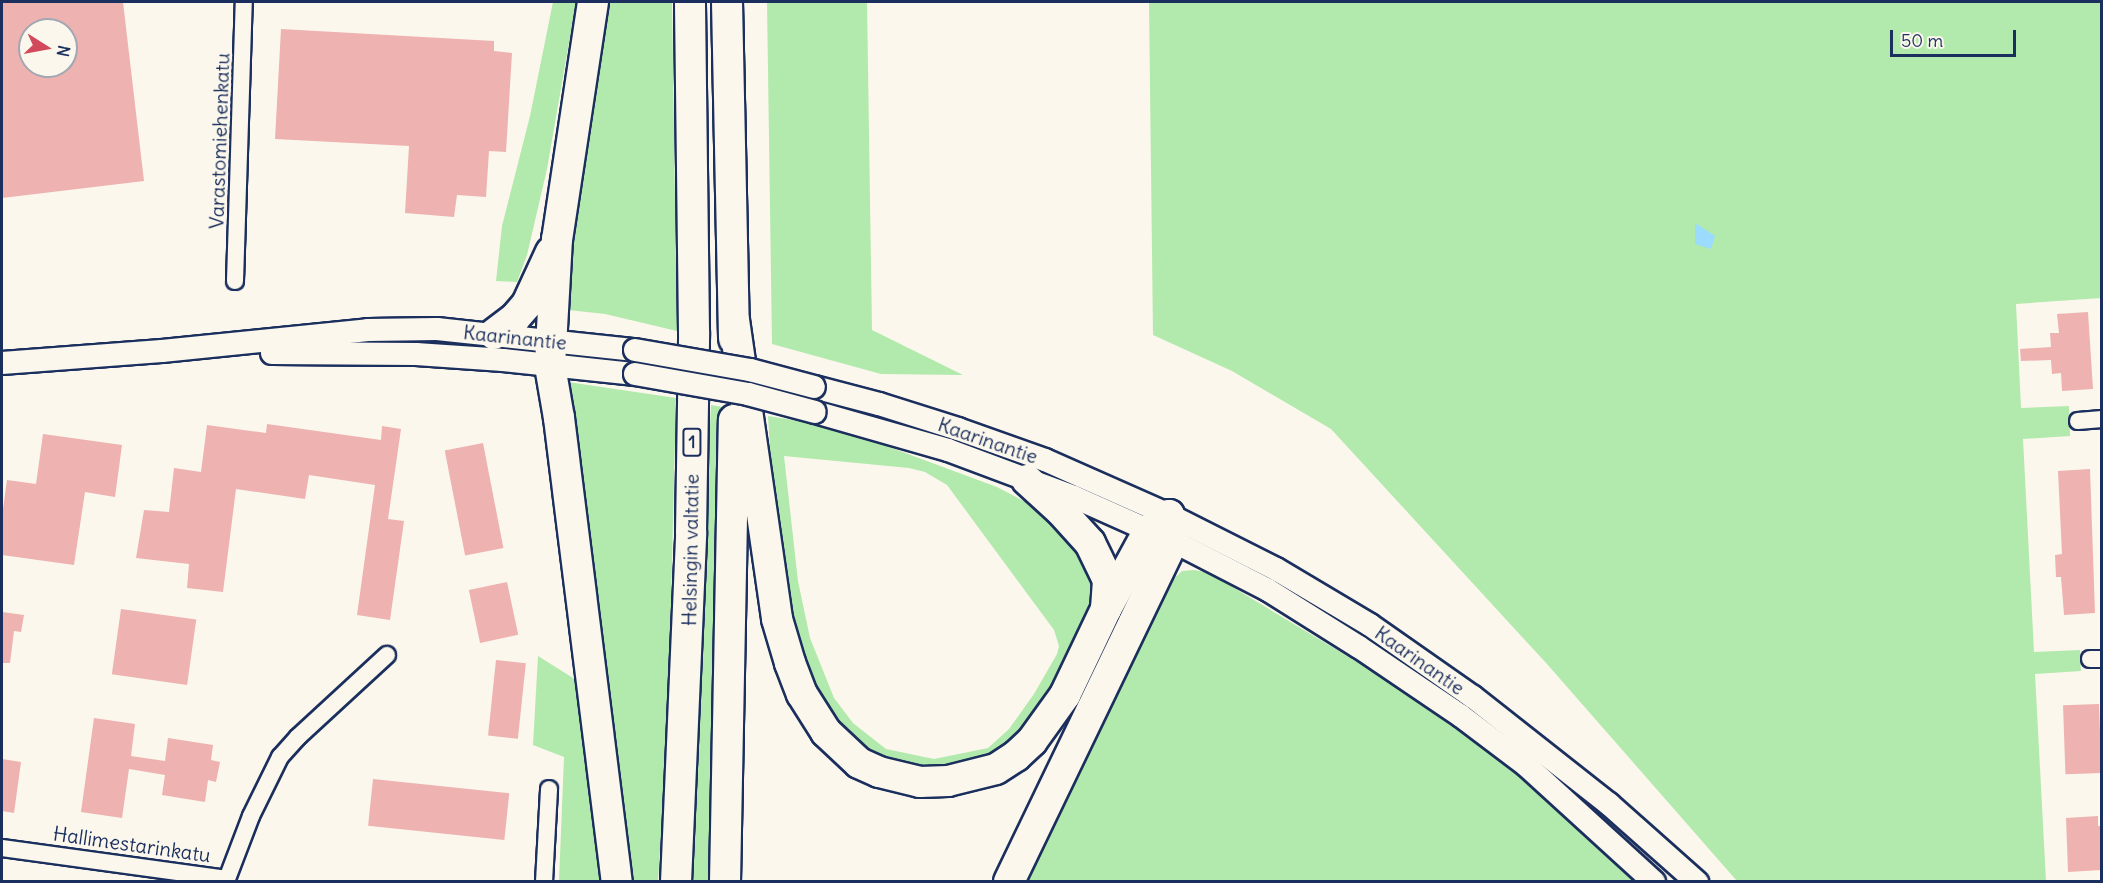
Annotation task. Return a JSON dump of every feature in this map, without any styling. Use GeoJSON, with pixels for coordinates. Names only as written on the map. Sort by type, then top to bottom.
{"type":"FeatureCollection","features":[{"type":"Feature","properties":{"kind":"highway"},"geometry":{"type":"LineString","coordinates":[[593,2],[557,239],[550,353],[617,882]]}},
{"type":"Feature","properties":{"kind":"highway","name":"Helsingin valtatie"},"geometry":{"type":"LineString","coordinates":[[676,882],[683,769],[694,320],[690,2]]}},
{"type":"Feature","properties":{"kind":"highway"},"geometry":{"type":"LineString","coordinates":[[725,882],[733,530],[734,320],[727,2]]}},
{"type":"Feature","properties":{"kind":"highway"},"geometry":{"type":"LineString","coordinates":[[494,334],[515,318],[526,304],[557,239]]}},
{"type":"Feature","properties":{"kind":"highway"},"geometry":{"type":"LineString","coordinates":[[734,320],[777,619],[802,694],[826,732],[859,762],[879,772],[920,782],[972,777],[1006,762],[1032,741],[1065,695],[1106,609],[1164,529]]}},
{"type":"Feature","properties":{"kind":"highway"},"geometry":{"type":"LineString","coordinates":[[1027,480],[1061,511],[1090,543],[1108,580],[1106,609]]}},
{"type":"Feature","properties":{"kind":"highway"},"geometry":{"type":"LineString","coordinates":[[1009,882],[1164,529]]}},
{"type":"Feature","properties":{"kind":"main road","name":"Kaarinantie"},"geometry":{"type":"LineString","coordinates":[[2,363],[162,351],[368,330],[437,329],[494,334],[550,353],[635,374],[748,394],[948,450],[1276,569],[1380,632],[1473,697],[1609,804],[1696,882]]}},
{"type":"Feature","properties":{"kind":"main road","name":"Kaarinantie"},"geometry":{"type":"LineString","coordinates":[[162,351],[416,354],[635,350],[740,368],[958,429],[1067,469],[1359,646],[1461,716],[1527,766],[1654,882]]}},
{"type":"Feature","properties":{"kind":"street","name":"Varastomiehenkatu"},"geometry":{"type":"LineString","coordinates":[[235,281],[244,2]]}},
{"type":"Feature","properties":{"kind":"street"},"geometry":{"type":"LineString","coordinates":[[2078,421],[2102,419]]}},
{"type":"Feature","properties":{"kind":"street","name":"Hallimestarinkatu"},"geometry":{"type":"LineString","coordinates":[[2,848],[227,880],[256,805],[280,757],[298,736],[387,656]]}},
{"type":"Feature","properties":{"kind":"street"},"geometry":{"type":"LineString","coordinates":[[544,882],[549,789]]}},
{"type":"Feature","properties":{"kind":"green space"},"geometry":{"type":"Polygon","coordinates":[[[553,2],[576,2],[547,169],[527,255],[517,282],[496,281],[502,226],[530,116],[553,2]]]}},
{"type":"Feature","properties":{"kind":"green space"},"geometry":{"type":"Polygon","coordinates":[[[601,2],[672,2],[677,331],[605,314],[559,309],[601,2]]]}},
{"type":"Feature","properties":{"kind":"green space"},"geometry":{"type":"Polygon","coordinates":[[[767,2],[867,2],[872,330],[963,375],[881,374],[772,344],[767,2]]]}},
{"type":"Feature","properties":{"kind":"green space"},"geometry":{"type":"Polygon","coordinates":[[[1149,2],[2101,2],[2101,298],[2016,304],[2021,408],[2069,406],[2070,436],[2023,439],[2034,652],[2080,650],[2081,671],[2035,674],[2046,881],[1737,881],[1547,664],[1331,429],[1232,371],[1153,335],[1149,2]]]}},
{"type":"Feature","properties":{"kind":"green space"},"geometry":{"type":"Polygon","coordinates":[[[568,382],[676,398],[668,725],[658,881],[626,881],[568,382]]]}},
{"type":"Feature","properties":{"kind":"green space"},"geometry":{"type":"Polygon","coordinates":[[[711,405],[723,407],[710,881],[689,882],[711,405]]]}},
{"type":"Feature","properties":{"kind":"green space"},"geometry":{"type":"Polygon","coordinates":[[[768,416],[835,427],[997,487],[1035,507],[1078,545],[1095,584],[1089,626],[1021,734],[1003,751],[929,774],[866,754],[830,719],[799,654],[776,546],[768,416]],[[784,456],[798,581],[810,638],[834,698],[853,723],[886,749],[934,759],[988,748],[1009,729],[1034,694],[1057,654],[1059,646],[1054,630],[947,485],[925,472],[909,468],[784,456]]]}},
{"type":"Feature","properties":{"kind":"green space"},"geometry":{"type":"Polygon","coordinates":[[[1182,571],[1205,572],[1224,582],[1382,677],[1509,767],[1634,881],[1023,882],[1170,582],[1182,571]]]}},
{"type":"Feature","properties":{"kind":"green space"},"geometry":{"type":"Polygon","coordinates":[[[538,656],[581,683],[605,881],[559,881],[564,757],[533,745],[538,656]]]}},
{"type":"Feature","properties":{"kind":"water"},"geometry":{"type":"Polygon","coordinates":[[[1695,223],[1715,236],[1711,249],[1695,244],[1695,223]]]}},
{"type":"Feature","properties":{"kind":"building"},"geometry":{"type":"Polygon","coordinates":[[[2,2],[123,2],[144,181],[2,198],[2,2]]]}},
{"type":"Feature","properties":{"kind":"building"},"geometry":{"type":"Polygon","coordinates":[[[281,29],[494,41],[494,51],[512,53],[506,152],[489,151],[486,197],[457,195],[454,217],[405,213],[409,146],[275,139],[281,29]]]}},
{"type":"Feature","properties":{"kind":"building"},"geometry":{"type":"Polygon","coordinates":[[[2088,312],[2093,389],[2062,391],[2061,373],[2052,374],[2051,360],[2021,361],[2020,349],[2051,347],[2050,333],[2059,333],[2057,314],[2088,312]]]}},
{"type":"Feature","properties":{"kind":"building"},"geometry":{"type":"Polygon","coordinates":[[[267,424],[381,440],[382,426],[401,429],[388,519],[404,521],[390,620],[357,615],[375,485],[309,475],[305,499],[236,489],[223,592],[187,588],[189,564],[136,558],[144,510],[169,512],[174,468],[201,472],[207,425],[266,433],[267,424]]]}},
{"type":"Feature","properties":{"kind":"building"},"geometry":{"type":"Polygon","coordinates":[[[43,434],[122,445],[115,497],[85,492],[74,565],[2,555],[2,516],[7,480],[36,484],[43,434]]]}},
{"type":"Feature","properties":{"kind":"building"},"geometry":{"type":"Polygon","coordinates":[[[483,443],[503,548],[465,555],[445,450],[483,443]]]}},
{"type":"Feature","properties":{"kind":"building"},"geometry":{"type":"Polygon","coordinates":[[[2090,469],[2095,613],[2064,615],[2061,577],[2056,577],[2055,555],[2062,554],[2058,471],[2090,469]]]}},
{"type":"Feature","properties":{"kind":"building"},"geometry":{"type":"Polygon","coordinates":[[[507,582],[518,635],[480,643],[469,590],[507,582]]]}},
{"type":"Feature","properties":{"kind":"building"},"geometry":{"type":"Polygon","coordinates":[[[121,609],[196,620],[187,685],[112,674],[121,609]]]}},
{"type":"Feature","properties":{"kind":"building"},"geometry":{"type":"Polygon","coordinates":[[[2,612],[24,615],[21,632],[14,631],[10,663],[2,663],[2,612]]]}},
{"type":"Feature","properties":{"kind":"building"},"geometry":{"type":"Polygon","coordinates":[[[496,660],[526,663],[518,739],[488,736],[496,660]]]}},
{"type":"Feature","properties":{"kind":"building"},"geometry":{"type":"Polygon","coordinates":[[[2099,704],[2101,773],[2065,774],[2063,705],[2099,704]]]}},
{"type":"Feature","properties":{"kind":"building"},"geometry":{"type":"Polygon","coordinates":[[[94,718],[135,724],[131,756],[165,761],[168,738],[213,745],[211,760],[220,762],[216,782],[208,780],[205,802],[162,795],[165,775],[129,769],[122,818],[81,812],[94,718]]]}},
{"type":"Feature","properties":{"kind":"building"},"geometry":{"type":"Polygon","coordinates":[[[2,759],[21,762],[14,813],[2,811],[2,759]]]}},
{"type":"Feature","properties":{"kind":"building"},"geometry":{"type":"Polygon","coordinates":[[[373,779],[509,793],[504,840],[368,826],[373,779]]]}},
{"type":"Feature","properties":{"kind":"building"},"geometry":{"type":"Polygon","coordinates":[[[2098,816],[2098,826],[2102,826],[2101,870],[2068,872],[2066,818],[2098,816]]]}}]}
